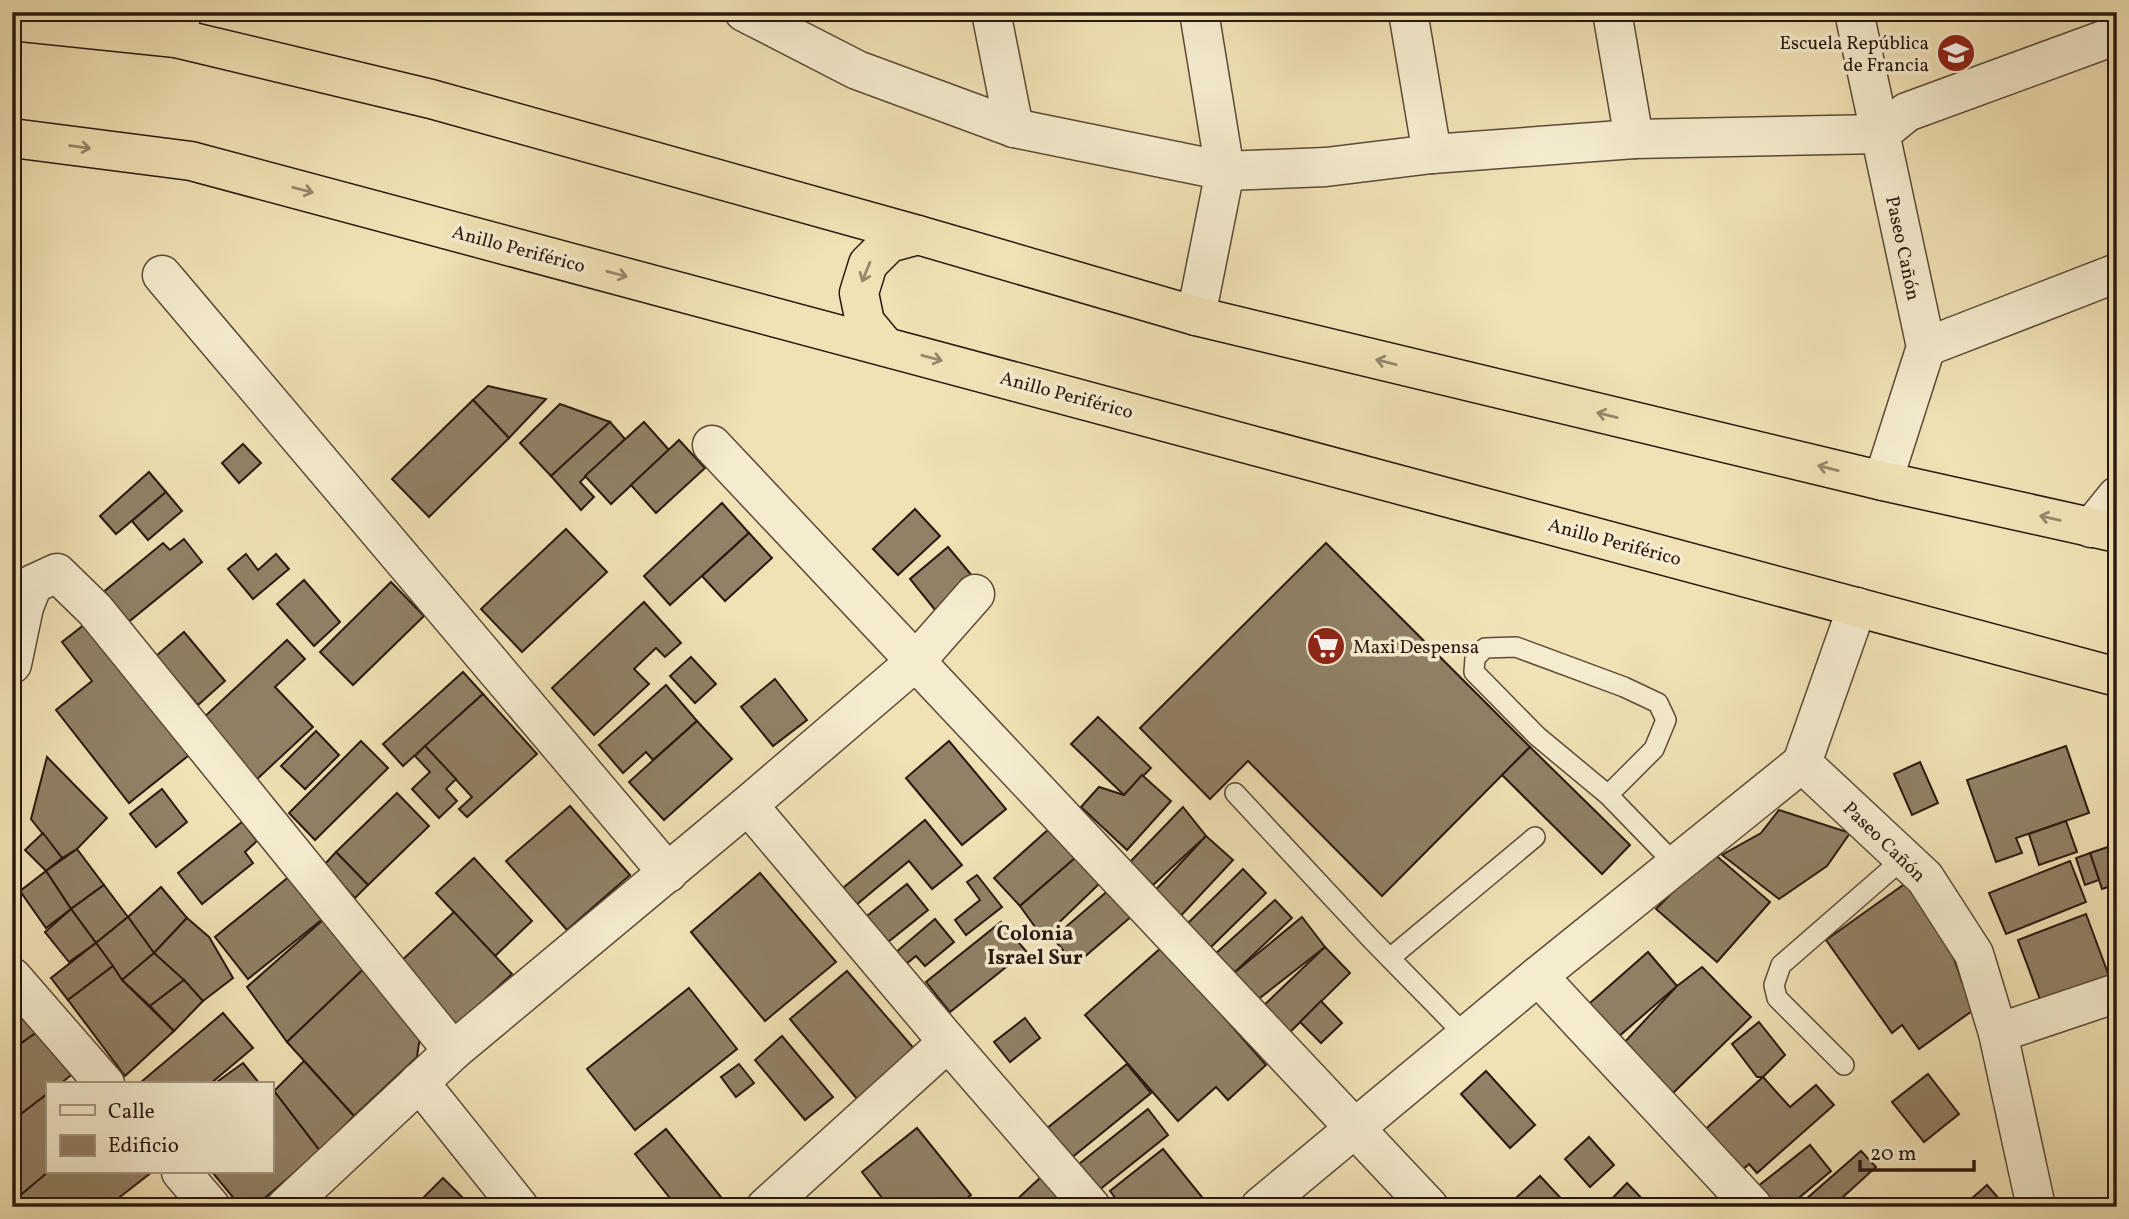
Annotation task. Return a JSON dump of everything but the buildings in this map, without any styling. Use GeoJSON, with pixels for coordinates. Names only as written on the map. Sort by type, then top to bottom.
{"type":"FeatureCollection","features":[{"type":"Feature","properties":{"kind":"highway"},"geometry":{"type":"LineString","coordinates":[[12,21],[179,25],[1196,316],[1883,481],[2104,530]]}},
{"type":"Feature","properties":{"kind":"highway","name":"Anillo Periférico"},"geometry":{"type":"LineString","coordinates":[[12,138],[191,161],[2117,677]]}},
{"type":"Feature","properties":{"kind":"highway"},"geometry":{"type":"LineString","coordinates":[[884,345],[865,322],[859,293],[868,264],[889,243],[918,235]]}},
{"type":"Feature","properties":{"kind":"street"},"geometry":{"type":"LineString","coordinates":[[744,12],[857,70],[1013,128],[1224,171],[1326,167],[1432,154],[1634,139],[1880,134],[1907,112],[2117,35]]}},
{"type":"Feature","properties":{"kind":"street"},"geometry":{"type":"LineString","coordinates":[[991,12],[1013,128]]}},
{"type":"Feature","properties":{"kind":"street"},"geometry":{"type":"LineString","coordinates":[[1196,316],[1224,171],[1199,12]]}},
{"type":"Feature","properties":{"kind":"street"},"geometry":{"type":"LineString","coordinates":[[1408,12],[1432,154]]}},
{"type":"Feature","properties":{"kind":"street"},"geometry":{"type":"LineString","coordinates":[[1612,12],[1634,139]]}},
{"type":"Feature","properties":{"kind":"street","name":"Paseo Cañón"},"geometry":{"type":"LineString","coordinates":[[1854,12],[1926,347],[1883,481]]}},
{"type":"Feature","properties":{"kind":"street"},"geometry":{"type":"LineString","coordinates":[[1926,347],[2117,273]]}},
{"type":"Feature","properties":{"kind":"street"},"geometry":{"type":"LineString","coordinates":[[162,275],[668,873]]}},
{"type":"Feature","properties":{"kind":"street"},"geometry":{"type":"LineString","coordinates":[[712,444],[1429,1207]]}},
{"type":"Feature","properties":{"kind":"street"},"geometry":{"type":"LineString","coordinates":[[2104,530],[2117,496]]}},
{"type":"Feature","properties":{"kind":"street"},"geometry":{"type":"LineString","coordinates":[[12,664],[24,607],[33,584],[57,573],[95,610],[453,1051]]}},
{"type":"Feature","properties":{"kind":"street"},"geometry":{"type":"LineString","coordinates":[[286,1207],[453,1051],[668,873],[915,662],[975,594]]}},
{"type":"Feature","properties":{"kind":"street"},"geometry":{"type":"LineString","coordinates":[[1260,1207],[1538,976],[1802,763],[1857,607]]}},
{"type":"Feature","properties":{"kind":"street","name":"Paseo Cañón"},"geometry":{"type":"LineString","coordinates":[[1802,763],[1925,878],[1974,954],[1998,1033],[2036,1207]]}},
{"type":"Feature","properties":{"kind":"street"},"geometry":{"type":"LineString","coordinates":[[748,805],[1091,1207]]}},
{"type":"Feature","properties":{"kind":"street"},"geometry":{"type":"LineString","coordinates":[[1538,976],[1753,1207]]}},
{"type":"Feature","properties":{"kind":"street"},"geometry":{"type":"LineString","coordinates":[[12,977],[103,1082]]}},
{"type":"Feature","properties":{"kind":"street"},"geometry":{"type":"LineString","coordinates":[[1998,1033],[2117,993]]}},
{"type":"Feature","properties":{"kind":"street"},"geometry":{"type":"LineString","coordinates":[[766,1207],[948,1042]]}},
{"type":"Feature","properties":{"kind":"street"},"geometry":{"type":"LineString","coordinates":[[419,1082],[519,1207]]}},
{"type":"Feature","properties":{"kind":"street"},"geometry":{"type":"LineString","coordinates":[[183,1174],[211,1207]]}},
{"type":"Feature","properties":{"kind":"lane"},"geometry":{"type":"LineString","coordinates":[[1608,795],[1654,749],[1666,720],[1658,703],[1624,687],[1516,647],[1485,648],[1475,658],[1474,672],[1537,736],[1608,795],[1676,865]]}},
{"type":"Feature","properties":{"kind":"lane"},"geometry":{"type":"LineString","coordinates":[[1235,793],[1466,1036]]}},
{"type":"Feature","properties":{"kind":"lane"},"geometry":{"type":"LineString","coordinates":[[1390,958],[1535,837]]}},
{"type":"Feature","properties":{"kind":"lane"},"geometry":{"type":"LineString","coordinates":[[1844,1065],[1777,998],[1774,985],[1781,965],[1904,858]]}},
{"type":"Feature","properties":{"kind":"place","name":"Escuela República de Francia"},"geometry":{"type":"Point","coordinates":[1956,53]}},
{"type":"Feature","properties":{"kind":"place","name":"Maxi Despensa"},"geometry":{"type":"Point","coordinates":[1326,646]}},
{"type":"Feature","properties":{"kind":"district","name":"Colonia Israel Sur"},"geometry":{"type":"Point","coordinates":[1035,945]}}]}
